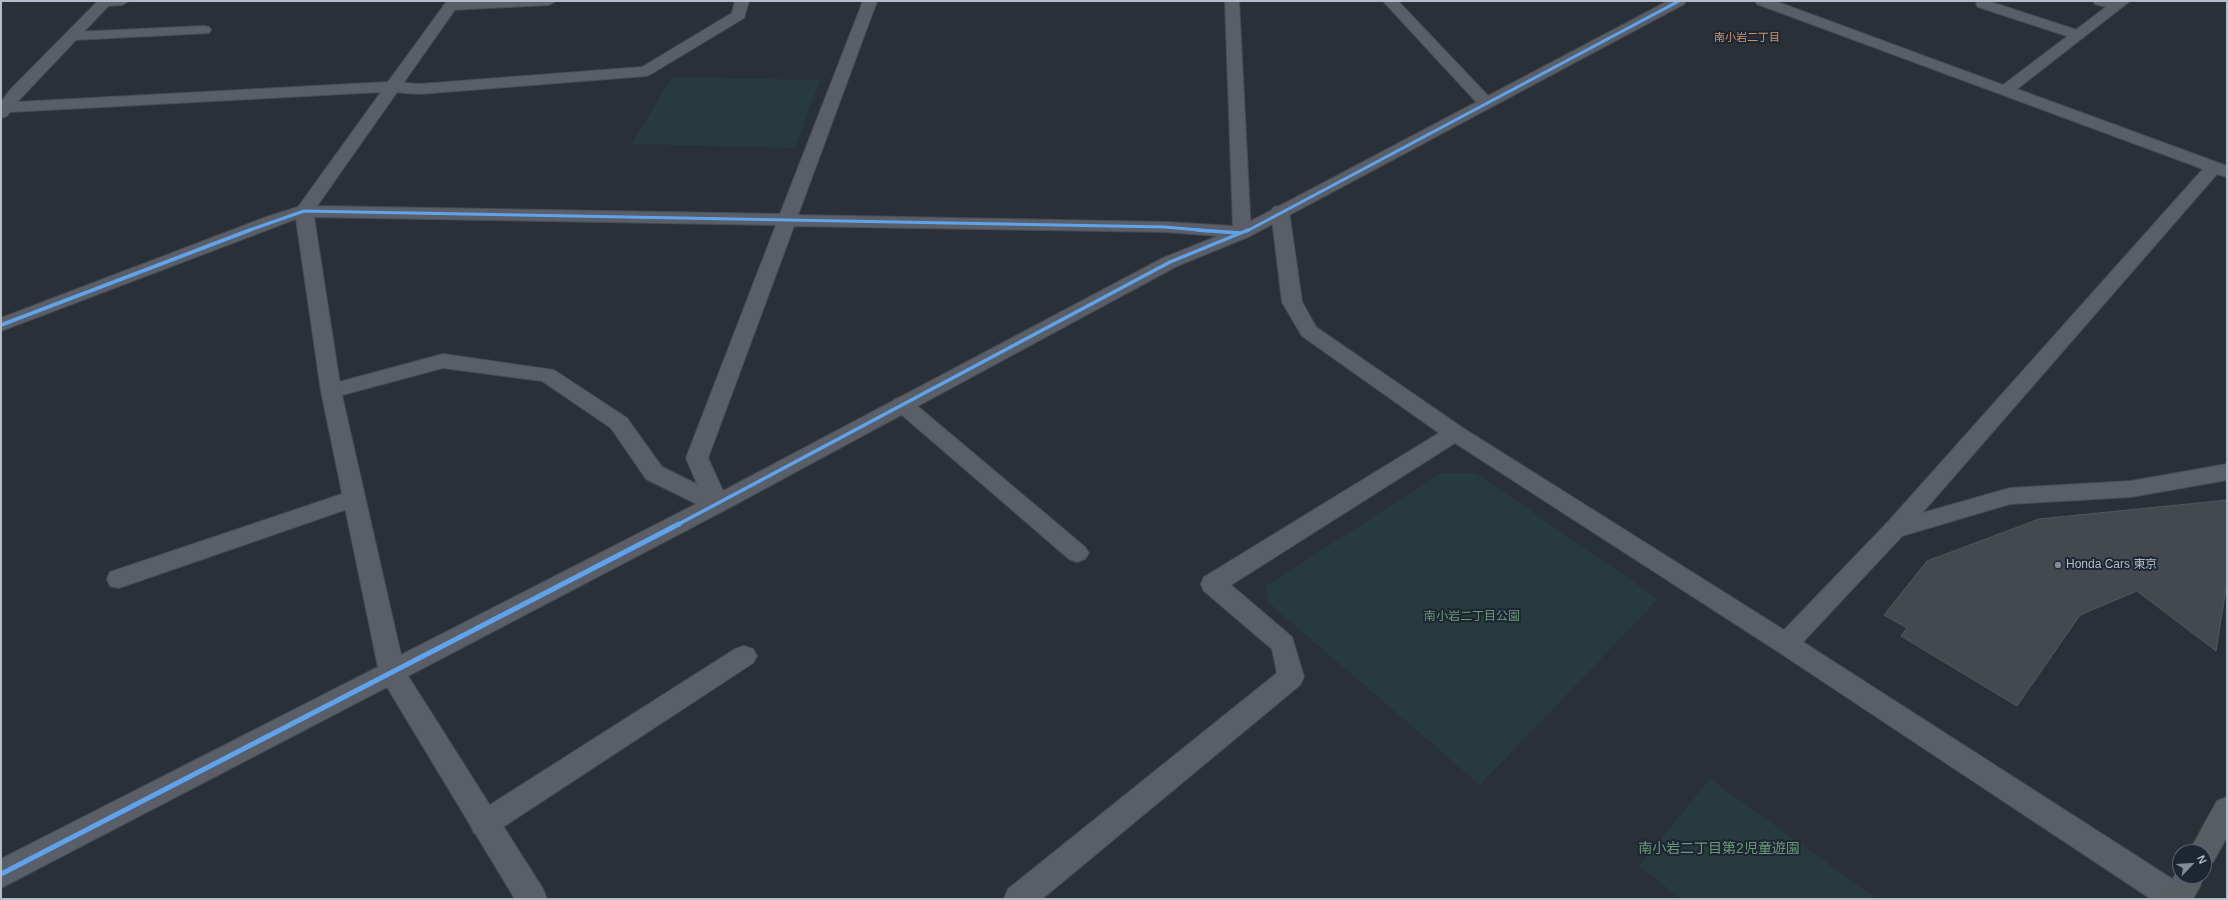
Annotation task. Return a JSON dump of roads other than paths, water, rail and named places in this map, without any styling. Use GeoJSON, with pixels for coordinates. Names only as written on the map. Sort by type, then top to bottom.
{"type":"FeatureCollection","features":[{"type":"Feature","properties":{"kind":"main road"},"geometry":{"type":"LineString","coordinates":[[2208,844],[2227,810]]}},
{"type":"Feature","properties":{"kind":"main road"},"geometry":{"type":"LineString","coordinates":[[2177,899],[2185,884]]}},
{"type":"Feature","properties":{"kind":"street"},"geometry":{"type":"LineString","coordinates":[[2,110],[16,93],[74,36],[106,1],[122,1]]}},
{"type":"Feature","properties":{"kind":"street"},"geometry":{"type":"LineString","coordinates":[[532,899],[484,824],[392,672],[331,391],[304,211],[452,4],[549,1]]}},
{"type":"Feature","properties":{"kind":"street"},"geometry":{"type":"LineString","coordinates":[[2,110],[392,87],[420,89],[646,71],[739,15],[742,1]]}},
{"type":"Feature","properties":{"kind":"street"},"geometry":{"type":"LineString","coordinates":[[717,504],[697,458],[870,1]]}},
{"type":"Feature","properties":{"kind":"street"},"geometry":{"type":"LineString","coordinates":[[1232,1],[1242,233]]}},
{"type":"Feature","properties":{"kind":"street"},"geometry":{"type":"LineString","coordinates":[[1390,1],[1486,103]]}},
{"type":"Feature","properties":{"kind":"street"},"geometry":{"type":"LineString","coordinates":[[1,874],[717,504],[1170,262],[1242,233],[1679,1]]}},
{"type":"Feature","properties":{"kind":"street"},"geometry":{"type":"LineString","coordinates":[[1762,1],[2220,170],[1895,529],[1786,644]]}},
{"type":"Feature","properties":{"kind":"street"},"geometry":{"type":"LineString","coordinates":[[2100,1],[2120,4]]}},
{"type":"Feature","properties":{"kind":"street"},"geometry":{"type":"LineString","coordinates":[[1983,4],[2078,35]]}},
{"type":"Feature","properties":{"kind":"street"},"geometry":{"type":"LineString","coordinates":[[2006,90],[2120,4]]}},
{"type":"Feature","properties":{"kind":"street"},"geometry":{"type":"LineString","coordinates":[[74,36],[204,30]]}},
{"type":"Feature","properties":{"kind":"street"},"geometry":{"type":"LineString","coordinates":[[1,325],[275,220],[304,211],[1165,227],[1242,233]]}},
{"type":"Feature","properties":{"kind":"street"},"geometry":{"type":"LineString","coordinates":[[1280,212],[1292,302],[1309,331],[1455,433],[1786,644],[2177,899]]}},
{"type":"Feature","properties":{"kind":"street"},"geometry":{"type":"LineString","coordinates":[[331,391],[443,361],[547,374],[619,423],[654,473],[717,504]]}},
{"type":"Feature","properties":{"kind":"street"},"geometry":{"type":"LineString","coordinates":[[902,404],[1078,553]]}},
{"type":"Feature","properties":{"kind":"street"},"geometry":{"type":"LineString","coordinates":[[1019,899],[1291,677],[1283,644],[1213,584],[1455,433]]}},
{"type":"Feature","properties":{"kind":"street"},"geometry":{"type":"LineString","coordinates":[[1895,529],[2010,496],[2131,489],[2227,472]]}},
{"type":"Feature","properties":{"kind":"street"},"geometry":{"type":"LineString","coordinates":[[119,579],[354,498]]}},
{"type":"Feature","properties":{"kind":"street"},"geometry":{"type":"LineString","coordinates":[[484,824],[744,656]]}},
{"type":"Feature","properties":{"kind":"place","name":"Honda Cars 東京"},"geometry":{"type":"Point","coordinates":[2058,565]}},
{"type":"Feature","properties":{"kind":"district","name":"南小岩二丁目"},"geometry":{"type":"Point","coordinates":[1747,38]}},
{"type":"Feature","properties":{"kind":"park label","name":"南小岩二丁目公園"},"geometry":{"type":"Point","coordinates":[1472,617]}},
{"type":"Feature","properties":{"kind":"park label","name":"南小岩二丁目第2児童遊園"},"geometry":{"type":"Point","coordinates":[1719,849]}}]}
